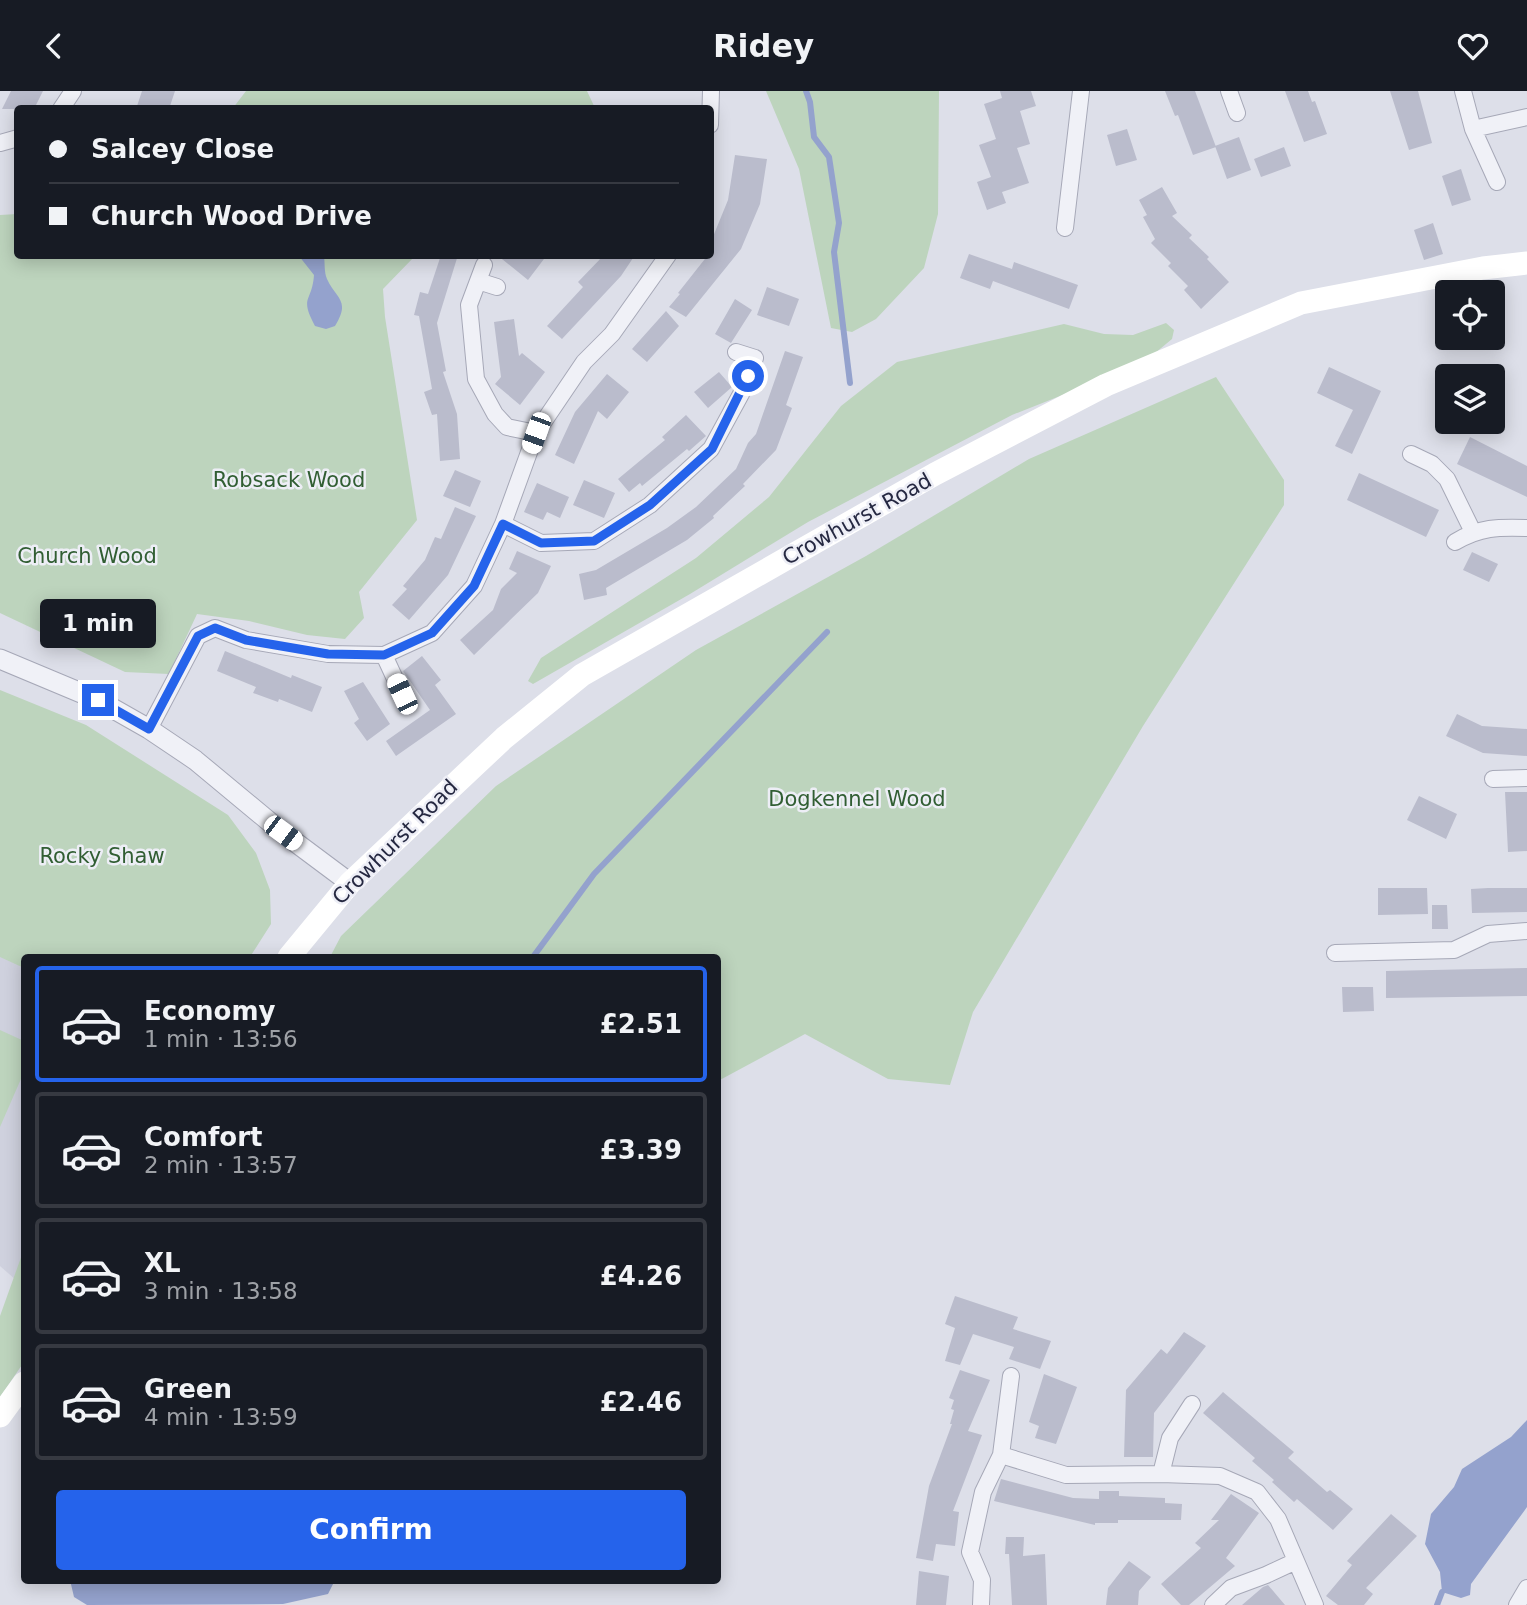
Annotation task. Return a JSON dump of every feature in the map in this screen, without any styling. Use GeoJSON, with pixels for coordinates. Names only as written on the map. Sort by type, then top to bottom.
{"type":"FeatureCollection","features":[{"type":"Feature","properties":{"kind":"main road","name":"Crowhurst Road"},"geometry":{"type":"LineString","coordinates":[[291,954],[350,883],[494,746],[583,675],[758,574],[1106,384],[1301,303],[1483,268],[1527,263]]}},
{"type":"Feature","properties":{"kind":"main road"},"geometry":{"type":"LineString","coordinates":[[0,1416],[21,1387]]}},
{"type":"Feature","properties":{"kind":"street"},"geometry":{"type":"LineString","coordinates":[[1065,228],[1081,91]]}},
{"type":"Feature","properties":{"kind":"street"},"geometry":{"type":"LineString","coordinates":[[1229,91],[1237,113]]}},
{"type":"Feature","properties":{"kind":"street"},"geometry":{"type":"LineString","coordinates":[[1463,91],[1473,129],[1497,182]]}},
{"type":"Feature","properties":{"kind":"street"},"geometry":{"type":"LineString","coordinates":[[1473,129],[1527,117]]}},
{"type":"Feature","properties":{"kind":"street"},"geometry":{"type":"LineString","coordinates":[[149,729],[198,636],[215,628],[246,640],[328,654],[384,655],[432,633],[474,586],[503,524],[536,433],[584,362],[612,334],[665,259]]}},
{"type":"Feature","properties":{"kind":"street"},"geometry":{"type":"LineString","coordinates":[[498,287],[481,273],[469,305],[476,379],[495,414],[506,427],[536,433]]}},
{"type":"Feature","properties":{"kind":"street"},"geometry":{"type":"LineString","coordinates":[[503,524],[541,543],[594,541],[650,505],[712,449],[741,394],[755,358],[736,352]]}},
{"type":"Feature","properties":{"kind":"street"},"geometry":{"type":"LineString","coordinates":[[1411,454],[1432,464],[1447,478],[1473,532]]}},
{"type":"Feature","properties":{"kind":"street"},"geometry":{"type":"LineString","coordinates":[[1455,542],[1473,532],[1499,527],[1527,528]]}},
{"type":"Feature","properties":{"kind":"street"},"geometry":{"type":"LineString","coordinates":[[384,655],[402,694]]}},
{"type":"Feature","properties":{"kind":"street"},"geometry":{"type":"LineString","coordinates":[[0,659],[98,700],[149,729],[195,760],[283,833],[350,883]]}},
{"type":"Feature","properties":{"kind":"street"},"geometry":{"type":"LineString","coordinates":[[1493,779],[1527,778]]}},
{"type":"Feature","properties":{"kind":"street"},"geometry":{"type":"LineString","coordinates":[[1335,953],[1454,950],[1488,934],[1527,931]]}},
{"type":"Feature","properties":{"kind":"street"},"geometry":{"type":"LineString","coordinates":[[981,1605],[982,1580],[970,1552],[982,1492],[1001,1455],[1010,1376]]}},
{"type":"Feature","properties":{"kind":"street"},"geometry":{"type":"LineString","coordinates":[[1161,1474],[1170,1438],[1192,1404]]}},
{"type":"Feature","properties":{"kind":"street"},"geometry":{"type":"LineString","coordinates":[[1001,1455],[1066,1475],[1220,1476],[1257,1492],[1278,1519],[1315,1605]]}},
{"type":"Feature","properties":{"kind":"street"},"geometry":{"type":"LineString","coordinates":[[1213,1605],[1231,1588],[1296,1561]]}},
{"type":"Feature","properties":{"kind":"street"},"geometry":{"type":"LineString","coordinates":[[1517,1605],[1527,1588]]}},
{"type":"Feature","properties":{"kind":"shaded area"},"geometry":{"type":"Polygon","coordinates":[[[0,953],[21,961],[21,1284],[0,1266],[0,953]]]}},
{"type":"Feature","properties":{"kind":"green space"},"geometry":{"type":"Polygon","coordinates":[[[246,91],[587,91],[594,105],[235,105],[246,91]]]}},
{"type":"Feature","properties":{"kind":"green space"},"geometry":{"type":"Polygon","coordinates":[[[766,91],[939,91],[938,214],[924,268],[876,319],[852,332],[831,328],[799,169],[766,91]]]}},
{"type":"Feature","properties":{"kind":"green space"},"geometry":{"type":"Polygon","coordinates":[[[14,214],[14,259],[412,259],[383,289],[417,520],[359,592],[364,618],[345,639],[307,635],[249,621],[197,614],[169,674],[125,672],[0,613],[0,215],[14,214]]]}},
{"type":"Feature","properties":{"kind":"green space"},"geometry":{"type":"Polygon","coordinates":[[[1166,323],[1174,330],[1172,339],[1143,363],[1012,415],[808,522],[690,594],[533,684],[528,681],[541,658],[696,558],[769,497],[841,406],[897,362],[1064,324],[1104,334],[1133,335],[1166,323]]]}},
{"type":"Feature","properties":{"kind":"green space","name":"Dogkennel Wood"},"geometry":{"type":"Polygon","coordinates":[[[1216,377],[1284,480],[1284,505],[1143,726],[973,1012],[950,1085],[888,1079],[805,1034],[721,1079],[721,954],[332,954],[341,936],[496,786],[696,650],[866,556],[1029,459],[1216,377]]]}},
{"type":"Feature","properties":{"kind":"green space","name":"Rocky Shaw"},"geometry":{"type":"Polygon","coordinates":[[[0,690],[86,725],[228,815],[256,853],[270,890],[271,924],[252,954],[21,954],[21,967],[0,957],[0,690]]]}},
{"type":"Feature","properties":{"kind":"green space"},"geometry":{"type":"Polygon","coordinates":[[[0,1030],[21,1040],[21,1079],[0,1127],[0,1030]]]}},
{"type":"Feature","properties":{"kind":"green space"},"geometry":{"type":"Polygon","coordinates":[[[21,1257],[21,1366],[0,1397],[0,1316],[21,1257]]]}},
{"type":"Feature","properties":{"kind":"water"},"geometry":{"type":"Polygon","coordinates":[[[301,259],[324,259],[327,279],[342,305],[335,326],[326,329],[315,326],[308,309],[314,275],[301,259]]]}},
{"type":"Feature","properties":{"kind":"water"},"geometry":{"type":"Polygon","coordinates":[[[1527,1420],[1527,1507],[1471,1584],[1470,1595],[1461,1598],[1442,1592],[1440,1572],[1425,1544],[1431,1514],[1454,1487],[1462,1469],[1511,1437],[1527,1420]]]}},
{"type":"Feature","properties":{"kind":"water"},"geometry":{"type":"Polygon","coordinates":[[[71,1584],[333,1584],[328,1594],[283,1604],[87,1605],[74,1597],[71,1584]]]}},
{"type":"Feature","properties":{"kind":"building"},"geometry":{"type":"Polygon","coordinates":[[[11,91],[43,91],[36,105],[14,105],[14,109],[2,109],[11,91]]]}},
{"type":"Feature","properties":{"kind":"building"},"geometry":{"type":"Polygon","coordinates":[[[142,91],[175,91],[170,105],[137,105],[142,91]]]}},
{"type":"Feature","properties":{"kind":"building"},"geometry":{"type":"Polygon","coordinates":[[[1000,91],[1031,91],[1036,106],[1020,111],[1030,144],[1017,148],[1029,183],[1002,192],[1006,203],[987,210],[977,182],[991,177],[979,145],[996,139],[984,104],[1002,98],[1000,91]]]}},
{"type":"Feature","properties":{"kind":"building"},"geometry":{"type":"Polygon","coordinates":[[[1165,91],[1195,91],[1216,147],[1193,155],[1178,115],[1175,116],[1165,91]]]}},
{"type":"Feature","properties":{"kind":"building"},"geometry":{"type":"Polygon","coordinates":[[[1285,91],[1308,91],[1312,102],[1315,101],[1327,134],[1304,142],[1285,91]]]}},
{"type":"Feature","properties":{"kind":"building"},"geometry":{"type":"Polygon","coordinates":[[[1390,91],[1418,91],[1432,143],[1409,150],[1390,91]]]}},
{"type":"Feature","properties":{"kind":"building"},"geometry":{"type":"Polygon","coordinates":[[[1127,129],[1137,160],[1116,166],[1107,135],[1127,129]]]}},
{"type":"Feature","properties":{"kind":"building"},"geometry":{"type":"Polygon","coordinates":[[[1239,137],[1251,170],[1227,179],[1215,146],[1239,137]]]}},
{"type":"Feature","properties":{"kind":"building"},"geometry":{"type":"Polygon","coordinates":[[[1284,147],[1291,166],[1261,177],[1254,159],[1284,147]]]}},
{"type":"Feature","properties":{"kind":"building"},"geometry":{"type":"Polygon","coordinates":[[[735,155],[767,159],[760,204],[741,249],[686,317],[669,307],[705,259],[714,259],[714,234],[728,200],[735,155]]]}},
{"type":"Feature","properties":{"kind":"building"},"geometry":{"type":"Polygon","coordinates":[[[1461,169],[1471,200],[1452,206],[1442,176],[1461,169]]]}},
{"type":"Feature","properties":{"kind":"building"},"geometry":{"type":"Polygon","coordinates":[[[1162,187],[1177,213],[1172,216],[1192,235],[1189,238],[1229,282],[1201,309],[1184,290],[1188,286],[1168,266],[1171,263],[1151,243],[1155,239],[1143,217],[1147,215],[1139,200],[1162,187]]]}},
{"type":"Feature","properties":{"kind":"building"},"geometry":{"type":"Polygon","coordinates":[[[1433,223],[1443,254],[1424,260],[1414,230],[1433,223]]]}},
{"type":"Feature","properties":{"kind":"building"},"geometry":{"type":"Polygon","coordinates":[[[969,254],[1012,269],[1014,262],[1078,285],[1069,309],[993,281],[990,289],[960,278],[969,254]]]}},
{"type":"Feature","properties":{"kind":"building"},"geometry":{"type":"Polygon","coordinates":[[[440,259],[457,259],[437,323],[446,371],[443,372],[457,414],[460,459],[440,461],[437,414],[432,415],[424,392],[432,389],[419,316],[414,315],[420,292],[428,294],[440,259]]]}},
{"type":"Feature","properties":{"kind":"building"},"geometry":{"type":"Polygon","coordinates":[[[502,259],[544,259],[528,280],[502,259]]]}},
{"type":"Feature","properties":{"kind":"building"},"geometry":{"type":"Polygon","coordinates":[[[600,259],[632,259],[621,276],[562,339],[547,326],[583,287],[578,282],[600,259]]]}},
{"type":"Feature","properties":{"kind":"building"},"geometry":{"type":"Polygon","coordinates":[[[767,287],[799,299],[789,326],[757,315],[767,287]]]}},
{"type":"Feature","properties":{"kind":"building"},"geometry":{"type":"Polygon","coordinates":[[[735,299],[752,310],[731,343],[715,334],[735,299]]]}},
{"type":"Feature","properties":{"kind":"building"},"geometry":{"type":"Polygon","coordinates":[[[666,311],[679,326],[647,362],[632,349],[666,311]]]}},
{"type":"Feature","properties":{"kind":"building"},"geometry":{"type":"Polygon","coordinates":[[[514,319],[519,356],[522,353],[545,372],[520,405],[495,384],[501,377],[494,322],[514,319]]]}},
{"type":"Feature","properties":{"kind":"building"},"geometry":{"type":"Polygon","coordinates":[[[785,351],[803,357],[786,405],[792,408],[776,450],[714,518],[687,540],[606,588],[607,595],[584,600],[579,574],[596,570],[667,528],[696,507],[736,469],[748,443],[756,434],[785,351]]]}},
{"type":"Feature","properties":{"kind":"building"},"geometry":{"type":"Polygon","coordinates":[[[1329,367],[1381,391],[1352,454],[1335,446],[1353,410],[1317,393],[1329,367]]]}},
{"type":"Feature","properties":{"kind":"building"},"geometry":{"type":"Polygon","coordinates":[[[719,372],[732,387],[708,408],[694,392],[719,372]]]}},
{"type":"Feature","properties":{"kind":"building"},"geometry":{"type":"Polygon","coordinates":[[[607,374],[629,392],[607,419],[598,411],[574,464],[555,455],[575,412],[607,374]]]}},
{"type":"Feature","properties":{"kind":"building"},"geometry":{"type":"Polygon","coordinates":[[[686,415],[706,436],[642,486],[640,483],[629,492],[618,479],[665,440],[662,437],[686,415]]]}},
{"type":"Feature","properties":{"kind":"building"},"geometry":{"type":"Polygon","coordinates":[[[1470,437],[1527,466],[1527,497],[1457,464],[1470,437]]]}},
{"type":"Feature","properties":{"kind":"building"},"geometry":{"type":"Polygon","coordinates":[[[455,470],[481,481],[470,507],[443,496],[455,470]]]}},
{"type":"Feature","properties":{"kind":"building"},"geometry":{"type":"Polygon","coordinates":[[[1359,473],[1439,510],[1426,537],[1347,500],[1359,473]]]}},
{"type":"Feature","properties":{"kind":"building"},"geometry":{"type":"Polygon","coordinates":[[[584,480],[615,493],[604,518],[573,505],[584,480]]]}},
{"type":"Feature","properties":{"kind":"building"},"geometry":{"type":"Polygon","coordinates":[[[537,483],[569,497],[560,518],[547,512],[543,520],[524,512],[537,483]]]}},
{"type":"Feature","properties":{"kind":"building"},"geometry":{"type":"Polygon","coordinates":[[[455,507],[476,516],[448,575],[409,620],[392,605],[407,589],[403,586],[425,560],[435,537],[441,539],[455,507]]]}},
{"type":"Feature","properties":{"kind":"building"},"geometry":{"type":"Polygon","coordinates":[[[517,551],[551,566],[538,593],[474,655],[460,640],[493,610],[501,589],[517,573],[509,569],[517,551]]]}},
{"type":"Feature","properties":{"kind":"building"},"geometry":{"type":"Polygon","coordinates":[[[1472,552],[1498,564],[1489,582],[1463,570],[1472,552]]]}},
{"type":"Feature","properties":{"kind":"building"},"geometry":{"type":"Polygon","coordinates":[[[225,651],[291,678],[292,675],[322,687],[312,712],[279,699],[278,702],[253,693],[256,687],[217,671],[225,651]]]}},
{"type":"Feature","properties":{"kind":"building"},"geometry":{"type":"Polygon","coordinates":[[[422,656],[441,680],[435,685],[456,714],[396,756],[386,741],[430,710],[403,671],[422,656]]]}},
{"type":"Feature","properties":{"kind":"building"},"geometry":{"type":"Polygon","coordinates":[[[363,682],[390,724],[367,741],[354,723],[359,719],[344,691],[363,682]]]}},
{"type":"Feature","properties":{"kind":"building"},"geometry":{"type":"Polygon","coordinates":[[[1457,714],[1482,726],[1527,729],[1527,756],[1483,753],[1446,736],[1457,714]]]}},
{"type":"Feature","properties":{"kind":"building"},"geometry":{"type":"Polygon","coordinates":[[[1505,792],[1527,792],[1527,851],[1508,852],[1505,792]]]}},
{"type":"Feature","properties":{"kind":"building"},"geometry":{"type":"Polygon","coordinates":[[[1419,796],[1457,814],[1446,839],[1407,820],[1419,796]]]}},
{"type":"Feature","properties":{"kind":"building"},"geometry":{"type":"Polygon","coordinates":[[[1378,888],[1427,888],[1428,914],[1378,915],[1378,888]]]}},
{"type":"Feature","properties":{"kind":"building"},"geometry":{"type":"Polygon","coordinates":[[[1527,888],[1527,912],[1472,913],[1471,889],[1527,888]]]}},
{"type":"Feature","properties":{"kind":"building"},"geometry":{"type":"Polygon","coordinates":[[[1432,905],[1447,905],[1448,929],[1432,929],[1432,905]]]}},
{"type":"Feature","properties":{"kind":"building"},"geometry":{"type":"Polygon","coordinates":[[[1527,968],[1527,996],[1386,998],[1386,971],[1527,968]]]}},
{"type":"Feature","properties":{"kind":"building"},"geometry":{"type":"Polygon","coordinates":[[[1342,987],[1373,987],[1374,1011],[1343,1012],[1342,987]]]}},
{"type":"Feature","properties":{"kind":"building"},"geometry":{"type":"Polygon","coordinates":[[[955,1296],[1018,1317],[1013,1329],[1051,1341],[1040,1369],[1009,1359],[1014,1347],[973,1334],[960,1365],[945,1361],[955,1328],[945,1324],[955,1296]]]}},
{"type":"Feature","properties":{"kind":"building"},"geometry":{"type":"Polygon","coordinates":[[[1184,1332],[1206,1346],[1154,1413],[1153,1457],[1124,1457],[1126,1390],[1161,1349],[1167,1354],[1184,1332]]]}},
{"type":"Feature","properties":{"kind":"building"},"geometry":{"type":"Polygon","coordinates":[[[960,1370],[990,1380],[968,1431],[982,1435],[953,1511],[959,1512],[955,1546],[936,1544],[933,1561],[916,1558],[929,1486],[952,1424],[954,1410],[951,1409],[954,1400],[949,1398],[960,1370]]]}},
{"type":"Feature","properties":{"kind":"building"},"geometry":{"type":"Polygon","coordinates":[[[1044,1374],[1077,1387],[1056,1444],[1035,1438],[1039,1426],[1029,1422],[1044,1374]]]}},
{"type":"Feature","properties":{"kind":"building"},"geometry":{"type":"Polygon","coordinates":[[[1223,1392],[1294,1452],[1288,1458],[1327,1492],[1330,1490],[1353,1509],[1333,1530],[1297,1499],[1294,1502],[1252,1461],[1255,1458],[1203,1413],[1223,1392]]]}},
{"type":"Feature","properties":{"kind":"building"},"geometry":{"type":"Polygon","coordinates":[[[1001,1479],[1073,1498],[1099,1499],[1099,1491],[1119,1491],[1119,1496],[1165,1498],[1165,1503],[1182,1504],[1181,1520],[1118,1520],[1118,1523],[1095,1525],[994,1501],[1001,1479]]]}},
{"type":"Feature","properties":{"kind":"building"},"geometry":{"type":"Polygon","coordinates":[[[1231,1494],[1259,1513],[1226,1558],[1235,1566],[1189,1605],[1181,1605],[1161,1584],[1201,1548],[1195,1543],[1219,1520],[1211,1520],[1231,1494]]]}},
{"type":"Feature","properties":{"kind":"building"},"geometry":{"type":"Polygon","coordinates":[[[1391,1514],[1417,1536],[1366,1588],[1373,1594],[1364,1605],[1338,1605],[1326,1596],[1352,1565],[1347,1561],[1391,1514]]]}},
{"type":"Feature","properties":{"kind":"building"},"geometry":{"type":"Polygon","coordinates":[[[1006,1537],[1024,1537],[1023,1556],[1045,1554],[1047,1605],[1012,1605],[1009,1554],[1005,1554],[1006,1537]]]}},
{"type":"Feature","properties":{"kind":"building"},"geometry":{"type":"Polygon","coordinates":[[[1129,1561],[1151,1577],[1139,1591],[1138,1605],[1106,1605],[1108,1588],[1129,1561]]]}},
{"type":"Feature","properties":{"kind":"building"},"geometry":{"type":"Polygon","coordinates":[[[919,1571],[949,1576],[946,1605],[916,1605],[919,1571]]]}},
{"type":"Feature","properties":{"kind":"building"},"geometry":{"type":"Polygon","coordinates":[[[1268,1585],[1285,1605],[1242,1605],[1263,1587],[1268,1585]]]}},
{"type":"Feature","properties":{"kind":"waterway"},"geometry":{"type":"LineString","coordinates":[[806,91],[814,137],[829,157],[839,223],[834,252],[850,383]]}},
{"type":"Feature","properties":{"kind":"waterway"},"geometry":{"type":"LineString","coordinates":[[535,954],[594,874],[827,632]]}},
{"type":"Feature","properties":{"kind":"waterway"},"geometry":{"type":"LineString","coordinates":[[1437,1605],[1442,1592]]}},
{"type":"Feature","properties":{"kind":"route"},"geometry":{"type":"LineString","coordinates":[[98,700],[149,729],[198,636],[215,628],[246,640],[328,654],[384,655],[432,633],[474,586],[503,524],[541,543],[594,541],[650,505],[712,449],[748,376]]}},
{"type":"Feature","properties":{"kind":"park label","name":"Robsack Wood"},"geometry":{"type":"Point","coordinates":[289,480]}},
{"type":"Feature","properties":{"kind":"park label","name":"Church Wood"},"geometry":{"type":"Point","coordinates":[87,556]}}]}
